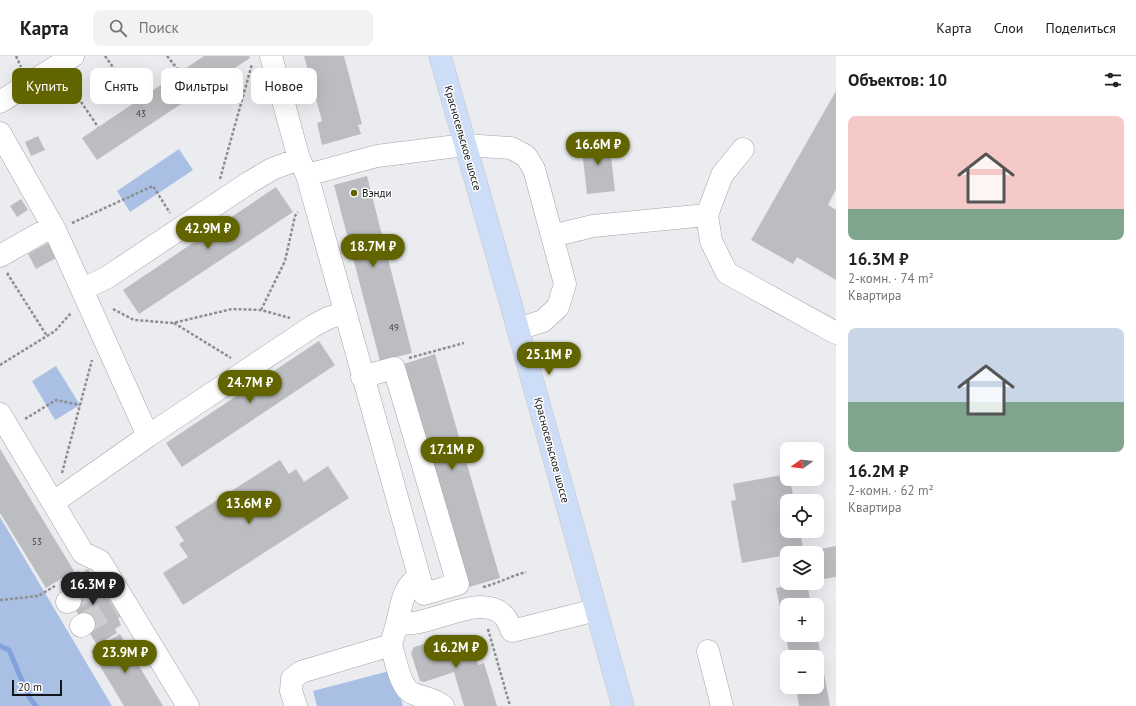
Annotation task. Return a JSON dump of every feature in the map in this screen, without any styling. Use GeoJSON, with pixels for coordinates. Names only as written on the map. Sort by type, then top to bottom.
{"type":"FeatureCollection","features":[{"type":"Feature","properties":{"kind":"main road","name":"Красносельское шоссе"},"geometry":{"type":"LineString","coordinates":[[440,56],[623,706]]}},
{"type":"Feature","properties":{"kind":"lane"},"geometry":{"type":"LineString","coordinates":[[262,60],[306,175],[362,377],[424,594],[458,584],[394,368],[362,377]]}},
{"type":"Feature","properties":{"kind":"lane"},"geometry":{"type":"LineString","coordinates":[[0,102],[65,61]]}},
{"type":"Feature","properties":{"kind":"lane"},"geometry":{"type":"LineString","coordinates":[[0,133],[59,226],[81,298],[148,436]]}},
{"type":"Feature","properties":{"kind":"lane"},"geometry":{"type":"LineString","coordinates":[[81,298],[106,278],[250,182],[272,169],[306,175],[377,156],[465,145],[511,148],[526,156],[534,169],[565,284],[558,308],[544,321],[518,329]]}},
{"type":"Feature","properties":{"kind":"lane"},"geometry":{"type":"LineString","coordinates":[[743,149],[722,175],[707,214],[711,241],[727,272],[836,333]]}},
{"type":"Feature","properties":{"kind":"lane"},"geometry":{"type":"LineString","coordinates":[[552,236],[593,226],[707,214]]}},
{"type":"Feature","properties":{"kind":"lane"},"geometry":{"type":"LineString","coordinates":[[2,263],[59,226]]}},
{"type":"Feature","properties":{"kind":"lane"},"geometry":{"type":"LineString","coordinates":[[54,502],[148,436],[314,326],[328,318],[344,313]]}},
{"type":"Feature","properties":{"kind":"lane"},"geometry":{"type":"LineString","coordinates":[[9,418],[83,553],[103,573],[119,602],[188,706]]}},
{"type":"Feature","properties":{"kind":"lane"},"geometry":{"type":"LineString","coordinates":[[419,578],[413,580],[409,585],[391,645],[403,685],[410,692],[433,700],[443,706]]}},
{"type":"Feature","properties":{"kind":"lane"},"geometry":{"type":"LineString","coordinates":[[397,623],[414,624],[469,608],[482,607],[494,609],[505,617],[512,631],[596,610]]}},
{"type":"Feature","properties":{"kind":"lane"},"geometry":{"type":"LineString","coordinates":[[296,706],[291,691],[292,679],[301,672],[391,645]]}},
{"type":"Feature","properties":{"kind":"lane"},"geometry":{"type":"LineString","coordinates":[[708,651],[722,706]]}},
{"type":"Feature","properties":{"kind":"path"},"geometry":{"type":"LineString","coordinates":[[105,56],[113,68]]}},
{"type":"Feature","properties":{"kind":"path"},"geometry":{"type":"LineString","coordinates":[[167,56],[177,68]]}},
{"type":"Feature","properties":{"kind":"path"},"geometry":{"type":"LineString","coordinates":[[220,180],[262,60]]}},
{"type":"Feature","properties":{"kind":"path"},"geometry":{"type":"LineString","coordinates":[[65,61],[98,127]]}},
{"type":"Feature","properties":{"kind":"path"},"geometry":{"type":"LineString","coordinates":[[261,310],[285,262],[306,175]]}},
{"type":"Feature","properties":{"kind":"path"},"geometry":{"type":"LineString","coordinates":[[59,226],[153,186],[172,216]]}},
{"type":"Feature","properties":{"kind":"path"},"geometry":{"type":"LineString","coordinates":[[2,263],[47,336]]}},
{"type":"Feature","properties":{"kind":"path"},"geometry":{"type":"LineString","coordinates":[[0,365],[56,331],[81,298],[134,320],[173,323],[232,309],[261,310],[314,326]]}},
{"type":"Feature","properties":{"kind":"path"},"geometry":{"type":"LineString","coordinates":[[173,323],[249,370]]}},
{"type":"Feature","properties":{"kind":"path"},"geometry":{"type":"LineString","coordinates":[[394,368],[400,360],[464,344]]}},
{"type":"Feature","properties":{"kind":"path"},"geometry":{"type":"LineString","coordinates":[[60,481],[92,359]]}},
{"type":"Feature","properties":{"kind":"path"},"geometry":{"type":"LineString","coordinates":[[9,418],[56,400],[80,405]]}},
{"type":"Feature","properties":{"kind":"path"},"geometry":{"type":"LineString","coordinates":[[458,584],[466,592],[504,581],[510,576],[526,572]]}},
{"type":"Feature","properties":{"kind":"path"},"geometry":{"type":"LineString","coordinates":[[0,600],[38,596],[103,573]]}},
{"type":"Feature","properties":{"kind":"path"},"geometry":{"type":"LineString","coordinates":[[482,607],[510,706]]}},
{"type":"Feature","properties":{"kind":"shaded area"},"geometry":{"type":"Polygon","coordinates":[[[179,149],[193,170],[130,212],[117,191],[179,149]]]}},
{"type":"Feature","properties":{"kind":"shaded area"},"geometry":{"type":"Polygon","coordinates":[[[56,366],[80,405],[55,420],[32,381],[56,366]]]}},
{"type":"Feature","properties":{"kind":"shaded area"},"geometry":{"type":"Polygon","coordinates":[[[0,517],[112,706],[0,706],[0,517]]]}},
{"type":"Feature","properties":{"kind":"shaded area"},"geometry":{"type":"Polygon","coordinates":[[[393,670],[403,706],[317,706],[313,691],[393,670]]]}},
{"type":"Feature","properties":{"kind":"building"},"geometry":{"type":"Polygon","coordinates":[[[204,56],[249,56],[250,58],[235,68],[186,68],[204,56]]]}},
{"type":"Feature","properties":{"kind":"building"},"geometry":{"type":"Polygon","coordinates":[[[304,56],[344,56],[362,124],[358,125],[361,134],[322,145],[317,123],[322,121],[317,103],[317,68],[307,68],[304,56]]]}},
{"type":"Feature","properties":{"kind":"building"},"geometry":{"type":"Polygon","coordinates":[[[161,85],[161,104],[181,104],[97,160],[82,138],[133,104],[153,104],[153,90],[161,85]]]}},
{"type":"Feature","properties":{"kind":"building"},"geometry":{"type":"Polygon","coordinates":[[[836,91],[836,189],[828,205],[836,210],[836,280],[797,257],[793,264],[751,240],[836,91]]]}},
{"type":"Feature","properties":{"kind":"building"},"geometry":{"type":"Polygon","coordinates":[[[38,136],[45,150],[31,156],[25,142],[38,136]]]}},
{"type":"Feature","properties":{"kind":"building"},"geometry":{"type":"Polygon","coordinates":[[[609,139],[615,191],[587,194],[581,142],[609,139]]]}},
{"type":"Feature","properties":{"kind":"building"},"geometry":{"type":"Polygon","coordinates":[[[367,176],[412,353],[380,361],[334,185],[367,176]]]}},
{"type":"Feature","properties":{"kind":"building"},"geometry":{"type":"Polygon","coordinates":[[[276,187],[293,212],[139,314],[123,290],[276,187]]]}},
{"type":"Feature","properties":{"kind":"building"},"geometry":{"type":"Polygon","coordinates":[[[21,199],[28,210],[17,217],[10,206],[21,199]]]}},
{"type":"Feature","properties":{"kind":"building"},"geometry":{"type":"Polygon","coordinates":[[[48,243],[56,258],[36,269],[28,254],[48,243]]]}},
{"type":"Feature","properties":{"kind":"building"},"geometry":{"type":"Polygon","coordinates":[[[319,341],[335,365],[182,467],[166,443],[319,341]]]}},
{"type":"Feature","properties":{"kind":"building"},"geometry":{"type":"Polygon","coordinates":[[[435,354],[500,578],[469,587],[404,364],[435,354]]]}},
{"type":"Feature","properties":{"kind":"building"},"geometry":{"type":"Polygon","coordinates":[[[0,449],[74,571],[46,588],[0,513],[0,449]]]}},
{"type":"Feature","properties":{"kind":"building"},"geometry":{"type":"Polygon","coordinates":[[[280,460],[289,474],[296,469],[304,482],[328,466],[349,498],[183,605],[163,573],[188,557],[179,544],[184,541],[175,527],[280,460]]]}},
{"type":"Feature","properties":{"kind":"building"},"geometry":{"type":"Polygon","coordinates":[[[780,475],[780,486],[791,486],[793,494],[780,494],[780,538],[801,538],[803,546],[780,546],[780,556],[742,563],[731,501],[736,500],[733,484],[780,475]]]}},
{"type":"Feature","properties":{"kind":"building"},"geometry":{"type":"Polygon","coordinates":[[[836,546],[836,577],[824,579],[824,548],[836,546]]]}},
{"type":"Feature","properties":{"kind":"building"},"geometry":{"type":"Polygon","coordinates":[[[88,569],[93,577],[97,575],[121,616],[118,618],[121,625],[115,629],[117,633],[97,645],[61,586],[88,569]]]}},
{"type":"Feature","properties":{"kind":"building"},"geometry":{"type":"Polygon","coordinates":[[[780,587],[780,590],[808,590],[810,598],[780,598],[780,608],[776,588],[780,587]]]}},
{"type":"Feature","properties":{"kind":"building"},"geometry":{"type":"Polygon","coordinates":[[[120,634],[163,706],[124,706],[91,651],[120,634]]]}},
{"type":"Feature","properties":{"kind":"building"},"geometry":{"type":"Polygon","coordinates":[[[470,635],[478,665],[484,663],[497,706],[464,706],[454,672],[424,682],[420,681],[411,653],[414,647],[443,638],[446,643],[470,635]]]}},
{"type":"Feature","properties":{"kind":"building"},"geometry":{"type":"Polygon","coordinates":[[[787,642],[818,642],[820,650],[789,650],[787,642]]]}},
{"type":"Feature","properties":{"kind":"building"},"geometry":{"type":"Polygon","coordinates":[[[824,673],[830,706],[799,706],[797,694],[824,694],[824,673]]]}},
{"type":"Feature","properties":{"kind":"waterway"},"geometry":{"type":"LineString","coordinates":[[0,646],[9,650],[29,697],[36,706]]}},
{"type":"Feature","properties":{"kind":"tunnel"},"geometry":{"type":"LineString","coordinates":[[70,601],[101,581]]}},
{"type":"Feature","properties":{"kind":"tunnel"},"geometry":{"type":"LineString","coordinates":[[84,624],[115,605]]}},
{"type":"Feature","properties":{"kind":"place","name":"Вэнди"},"geometry":{"type":"Point","coordinates":[354,193]}}]}
